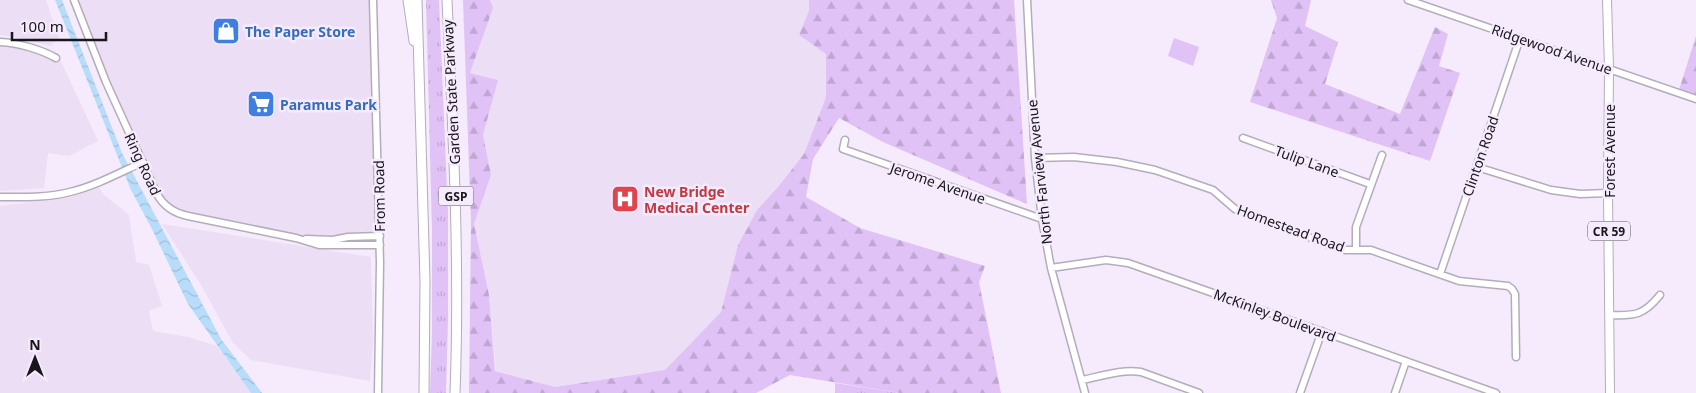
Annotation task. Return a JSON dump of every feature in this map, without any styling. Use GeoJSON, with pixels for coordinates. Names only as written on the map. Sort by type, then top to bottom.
{"type":"FeatureCollection","features":[{"type":"Feature","properties":{"kind":"highway"},"geometry":{"type":"LineString","coordinates":[[408,0],[419,74]]}},
{"type":"Feature","properties":{"kind":"highway","name":"GSP"},"geometry":{"type":"LineString","coordinates":[[417,0],[425,281],[424,393]]}},
{"type":"Feature","properties":{"kind":"highway","name":"Garden State Parkway"},"geometry":{"type":"LineString","coordinates":[[447,0],[456,212],[455,393]]}},
{"type":"Feature","properties":{"kind":"main road","name":"Forest Avenue"},"geometry":{"type":"LineString","coordinates":[[1607,0],[1611,315],[1610,393]]}},
{"type":"Feature","properties":{"kind":"street","name":"Ring Road"},"geometry":{"type":"LineString","coordinates":[[74,0],[106,82],[159,198],[165,205],[177,213],[326,246],[380,245]]}},
{"type":"Feature","properties":{"kind":"street","name":"From Road"},"geometry":{"type":"LineString","coordinates":[[373,0],[380,236],[378,393]]}},
{"type":"Feature","properties":{"kind":"street","name":"Ridgewood Avenue"},"geometry":{"type":"LineString","coordinates":[[1408,0],[1427,3],[1520,38],[1696,99]]}},
{"type":"Feature","properties":{"kind":"street","name":"North Farview Avenue"},"geometry":{"type":"LineString","coordinates":[[1027,2],[1035,158],[1042,220],[1051,268],[1086,393]]}},
{"type":"Feature","properties":{"kind":"street","name":"Clinton Road"},"geometry":{"type":"LineString","coordinates":[[1440,274],[1520,38]]}},
{"type":"Feature","properties":{"kind":"street"},"geometry":{"type":"LineString","coordinates":[[0,42],[22,46],[56,58]]}},
{"type":"Feature","properties":{"kind":"street","name":"Tulip Lane"},"geometry":{"type":"LineString","coordinates":[[1243,138],[1370,184]]}},
{"type":"Feature","properties":{"kind":"street","name":"Jerome Avenue"},"geometry":{"type":"LineString","coordinates":[[845,140],[843,149],[1042,220]]}},
{"type":"Feature","properties":{"kind":"street"},"geometry":{"type":"LineString","coordinates":[[1356,249],[1356,227],[1382,155]]}},
{"type":"Feature","properties":{"kind":"street","name":"Homestead Road"},"geometry":{"type":"LineString","coordinates":[[1035,158],[1074,157],[1117,162],[1155,170],[1213,190],[1235,209],[1251,216],[1344,250],[1356,249],[1378,252],[1459,281],[1502,285],[1512,289],[1515,302],[1516,357]]}},
{"type":"Feature","properties":{"kind":"street"},"geometry":{"type":"LineString","coordinates":[[0,197],[41,196],[69,192],[88,187],[142,162]]}},
{"type":"Feature","properties":{"kind":"street"},"geometry":{"type":"LineString","coordinates":[[1477,167],[1551,190],[1580,194],[1608,193]]}},
{"type":"Feature","properties":{"kind":"street"},"geometry":{"type":"LineString","coordinates":[[296,238],[333,240],[353,236],[380,236]]}},
{"type":"Feature","properties":{"kind":"street","name":"McKinley Boulevard"},"geometry":{"type":"LineString","coordinates":[[1051,268],[1106,260],[1128,263],[1496,393]]}},
{"type":"Feature","properties":{"kind":"street"},"geometry":{"type":"LineString","coordinates":[[1611,315],[1631,316],[1641,313],[1660,295]]}},
{"type":"Feature","properties":{"kind":"street"},"geometry":{"type":"LineString","coordinates":[[1300,393],[1322,332]]}},
{"type":"Feature","properties":{"kind":"street"},"geometry":{"type":"LineString","coordinates":[[1395,393],[1406,361]]}},
{"type":"Feature","properties":{"kind":"street"},"geometry":{"type":"LineString","coordinates":[[1082,380],[1114,372],[1132,371],[1141,372],[1199,393]]}},
{"type":"Feature","properties":{"kind":"shaded area"},"geometry":{"type":"Polygon","coordinates":[[[0,0],[46,0],[59,39],[50,46],[0,35],[0,0]]]}},
{"type":"Feature","properties":{"kind":"shaded area"},"geometry":{"type":"Polygon","coordinates":[[[74,0],[373,0],[380,236],[296,238],[177,213],[157,194],[74,0]]]}},
{"type":"Feature","properties":{"kind":"shaded area","name":"New Bridge Medical Center"},"geometry":{"type":"Polygon","coordinates":[[[490,0],[809,0],[809,11],[799,35],[826,54],[826,97],[804,154],[757,210],[738,245],[721,312],[665,370],[555,387],[496,371],[489,295],[474,224],[491,175],[483,135],[498,80],[470,73],[493,8],[490,0]]]}},
{"type":"Feature","properties":{"kind":"shaded area"},"geometry":{"type":"Polygon","coordinates":[[[0,45],[12,45],[52,57],[58,55],[98,141],[69,156],[48,153],[44,188],[0,191],[0,45]]]}},
{"type":"Feature","properties":{"kind":"shaded area"},"geometry":{"type":"Polygon","coordinates":[[[99,187],[103,194],[129,215],[136,262],[149,265],[162,306],[149,311],[153,331],[188,337],[217,346],[251,393],[0,393],[0,206],[68,198],[99,187]]]}},
{"type":"Feature","properties":{"kind":"shaded area"},"geometry":{"type":"Polygon","coordinates":[[[162,224],[371,257],[373,341],[370,381],[251,360],[233,343],[201,285],[162,224]]]}},
{"type":"Feature","properties":{"kind":"green space"},"geometry":{"type":"Polygon","coordinates":[[[426,0],[439,0],[448,213],[446,393],[430,393],[432,231],[426,0]]]}},
{"type":"Feature","properties":{"kind":"green space"},"geometry":{"type":"Polygon","coordinates":[[[463,0],[490,0],[493,8],[470,73],[498,80],[483,135],[491,175],[474,224],[489,295],[495,371],[555,387],[665,370],[721,312],[738,245],[757,210],[804,154],[826,97],[826,54],[799,35],[809,11],[809,0],[1014,0],[1027,204],[883,142],[839,118],[813,159],[806,197],[860,228],[985,266],[979,282],[1001,393],[900,393],[790,375],[756,393],[469,393],[471,222],[463,0]]]}},
{"type":"Feature","properties":{"kind":"green space"},"geometry":{"type":"Polygon","coordinates":[[[1271,0],[1311,0],[1305,26],[1338,42],[1325,84],[1400,114],[1435,27],[1448,34],[1439,66],[1460,73],[1430,161],[1250,102],[1277,18],[1271,0]]]}},
{"type":"Feature","properties":{"kind":"green space"},"geometry":{"type":"Polygon","coordinates":[[[1696,36],[1696,99],[1678,93],[1696,36]]]}},
{"type":"Feature","properties":{"kind":"green space"},"geometry":{"type":"Polygon","coordinates":[[[1174,38],[1199,47],[1193,66],[1168,56],[1174,38]]]}},
{"type":"Feature","properties":{"kind":"green space"},"geometry":{"type":"Polygon","coordinates":[[[835,383],[900,393],[835,393],[835,383]]]}},
{"type":"Feature","properties":{"kind":"water"},"geometry":{"type":"Polygon","coordinates":[[[55,0],[62,0],[122,153],[221,339],[262,393],[251,393],[188,304],[131,190],[55,0]]]}},
{"type":"Feature","properties":{"kind":"place","name":"The Paper Store"},"geometry":{"type":"Point","coordinates":[226,31]}},
{"type":"Feature","properties":{"kind":"place","name":"Paramus Park"},"geometry":{"type":"Point","coordinates":[261,104]}},
{"type":"Feature","properties":{"kind":"place","name":"New Bridge Medical Center"},"geometry":{"type":"Point","coordinates":[625,199]}}]}
